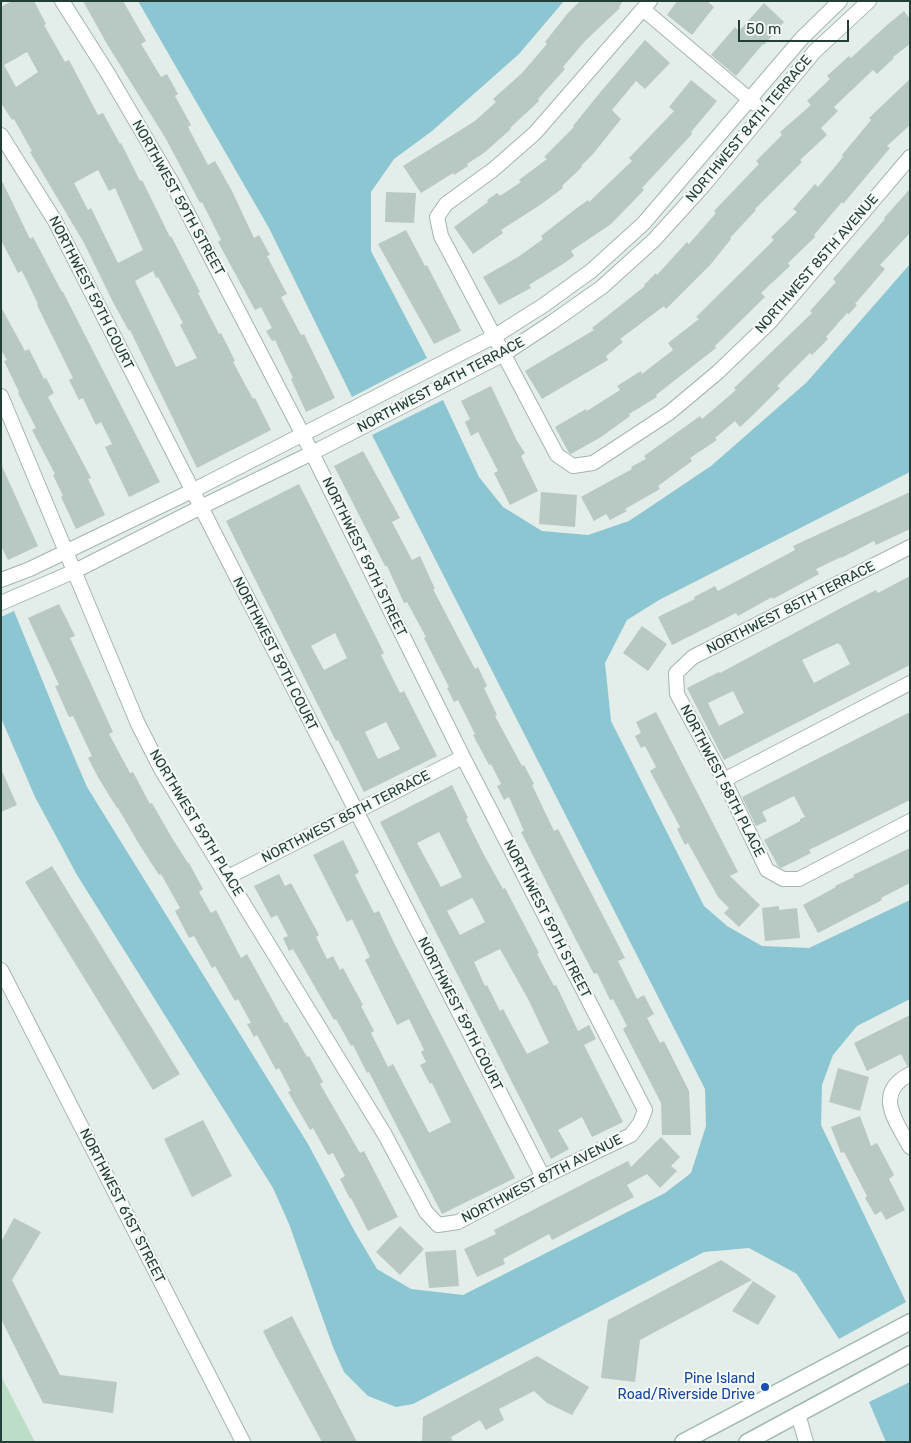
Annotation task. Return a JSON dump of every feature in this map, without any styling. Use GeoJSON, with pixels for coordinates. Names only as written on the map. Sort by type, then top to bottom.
{"type":"FeatureCollection","features":[{"type":"Feature","properties":{"kind":"main road"},"geometry":{"type":"LineString","coordinates":[[683,1442],[910,1322]]}},
{"type":"Feature","properties":{"kind":"main road"},"geometry":{"type":"LineString","coordinates":[[747,1442],[910,1354]]}},
{"type":"Feature","properties":{"kind":"street","name":"NORTHWEST 59TH STREET"},"geometry":{"type":"LineString","coordinates":[[62,1],[171,181],[303,435],[464,757],[645,1110],[640,1123]]}},
{"type":"Feature","properties":{"kind":"street","name":"NORTHWEST 84TH TERRACE"},"geometry":{"type":"LineString","coordinates":[[1,580],[67,551],[192,491],[303,435],[495,336],[544,305],[583,277],[643,224],[802,38],[840,1]]}},
{"type":"Feature","properties":{"kind":"street","name":"NORTHWEST 84TH TERRACE"},"geometry":{"type":"LineString","coordinates":[[1,603],[75,571],[200,507],[312,453],[504,354],[551,323],[602,287],[654,240],[703,186],[763,111],[814,52],[869,1]]}},
{"type":"Feature","properties":{"kind":"street"},"geometry":{"type":"LineString","coordinates":[[504,354],[442,236],[437,217],[446,204],[494,169],[535,133],[647,5],[763,111]]}},
{"type":"Feature","properties":{"kind":"street","name":"NORTHWEST 59TH COURT"},"geometry":{"type":"LineString","coordinates":[[1,135],[55,221],[543,1177]]}},
{"type":"Feature","properties":{"kind":"street","name":"NORTHWEST 85TH AVENUE"},"geometry":{"type":"LineString","coordinates":[[504,354],[557,455],[573,466],[593,464],[669,413],[718,372],[769,323],[910,156]]}},
{"type":"Feature","properties":{"kind":"street","name":"NORTHWEST 59TH PLACE"},"geometry":{"type":"LineString","coordinates":[[1,396],[138,724],[161,769],[385,1136],[426,1212],[438,1225]]}},
{"type":"Feature","properties":{"kind":"street","name":"NORTHWEST 85TH TERRACE"},"geometry":{"type":"LineString","coordinates":[[676,673],[693,657],[910,547]]}},
{"type":"Feature","properties":{"kind":"street","name":"NORTHWEST 58TH PLACE"},"geometry":{"type":"LineString","coordinates":[[676,673],[677,694],[724,780],[767,870],[783,879],[800,879],[910,822]]}},
{"type":"Feature","properties":{"kind":"street"},"geometry":{"type":"LineString","coordinates":[[724,780],[910,683]]}},
{"type":"Feature","properties":{"kind":"street","name":"NORTHWEST 85TH TERRACE"},"geometry":{"type":"LineString","coordinates":[[228,877],[464,757]]}},
{"type":"Feature","properties":{"kind":"street","name":"NORTHWEST 61ST STREET"},"geometry":{"type":"LineString","coordinates":[[1,970],[242,1442]]}},
{"type":"Feature","properties":{"kind":"street"},"geometry":{"type":"LineString","coordinates":[[910,1074],[901,1078],[890,1095],[890,1108],[910,1147]]}},
{"type":"Feature","properties":{"kind":"street","name":"NORTHWEST 87TH AVENUE"},"geometry":{"type":"LineString","coordinates":[[438,1225],[458,1222],[543,1177],[631,1135],[640,1123]]}},
{"type":"Feature","properties":{"kind":"street"},"geometry":{"type":"LineString","coordinates":[[798,1414],[806,1442]]}},
{"type":"Feature","properties":{"kind":"green space"},"geometry":{"type":"Polygon","coordinates":[[[1,1376],[35,1442],[1,1442],[1,1376]]]}},
{"type":"Feature","properties":{"kind":"water"},"geometry":{"type":"Polygon","coordinates":[[[138,1],[564,1],[519,54],[432,131],[394,159],[371,192],[371,251],[427,358],[352,397],[269,228],[138,1]]]}},
{"type":"Feature","properties":{"kind":"water"},"geometry":{"type":"Polygon","coordinates":[[[910,264],[910,472],[659,600],[627,620],[605,663],[611,721],[704,906],[727,926],[762,946],[809,948],[910,900],[910,999],[857,1026],[833,1055],[822,1085],[821,1125],[906,1302],[839,1339],[797,1274],[749,1248],[704,1252],[413,1404],[396,1407],[368,1396],[344,1372],[333,1347],[289,1224],[273,1188],[77,875],[35,797],[1,718],[1,617],[14,611],[87,787],[308,1144],[377,1269],[411,1289],[463,1295],[665,1193],[691,1173],[706,1126],[705,1089],[372,435],[443,400],[479,477],[503,507],[542,531],[588,535],[629,521],[711,466],[807,382],[910,264]]]}},
{"type":"Feature","properties":{"kind":"water"},"geometry":{"type":"Polygon","coordinates":[[[910,1382],[910,1442],[886,1442],[869,1402],[910,1382]]]}},
{"type":"Feature","properties":{"kind":"building"},"geometry":{"type":"Polygon","coordinates":[[[12,1],[34,1],[46,24],[44,25],[65,62],[69,60],[98,115],[103,113],[140,181],[142,180],[200,292],[198,293],[219,334],[221,333],[235,361],[233,362],[253,399],[255,398],[271,430],[197,468],[130,330],[114,304],[84,243],[30,152],[32,151],[14,119],[12,120],[1,103],[1,7],[12,1]],[[27,52],[4,65],[16,87],[38,72],[27,52]],[[98,170],[74,183],[88,210],[91,208],[118,263],[143,250],[115,188],[109,191],[98,170]],[[153,271],[135,281],[176,367],[197,358],[180,325],[183,323],[158,277],[156,278],[153,271]]]}},
{"type":"Feature","properties":{"kind":"building"},"geometry":{"type":"Polygon","coordinates":[[[83,1],[123,1],[146,41],[141,44],[161,77],[167,74],[178,94],[175,96],[191,125],[188,127],[208,165],[215,161],[232,191],[254,238],[259,235],[270,255],[267,256],[287,294],[281,297],[301,335],[304,334],[335,398],[306,412],[291,379],[293,378],[275,340],[272,341],[266,331],[272,328],[261,307],[255,310],[218,242],[221,240],[202,202],[200,203],[166,139],[107,44],[83,1]]]}},
{"type":"Feature","properties":{"kind":"building"},"geometry":{"type":"Polygon","coordinates":[[[580,1],[623,1],[620,8],[585,41],[563,67],[565,69],[538,99],[539,101],[511,129],[484,153],[467,164],[468,166],[421,193],[403,166],[475,121],[496,102],[493,99],[522,73],[547,44],[545,42],[568,13],[580,1]]]}},
{"type":"Feature","properties":{"kind":"building"},"geometry":{"type":"Polygon","coordinates":[[[677,1],[707,1],[714,7],[692,35],[667,15],[677,1]]]}},
{"type":"Feature","properties":{"kind":"building"},"geometry":{"type":"Polygon","coordinates":[[[764,3],[784,22],[736,76],[711,55],[735,27],[739,31],[764,3]]]}},
{"type":"Feature","properties":{"kind":"building"},"geometry":{"type":"Polygon","coordinates":[[[904,11],[910,19],[910,44],[893,57],[877,74],[873,70],[834,107],[838,111],[821,128],[827,135],[800,160],[802,162],[755,209],[711,264],[666,309],[664,306],[620,339],[623,342],[606,356],[608,360],[542,399],[525,371],[594,330],[592,328],[645,286],[656,273],[657,275],[687,242],[689,244],[716,213],[714,211],[759,164],[756,161],[782,135],[780,132],[811,105],[807,101],[830,79],[827,76],[849,56],[851,58],[904,11]]]}},
{"type":"Feature","properties":{"kind":"building"},"geometry":{"type":"Polygon","coordinates":[[[645,40],[670,63],[645,89],[636,81],[612,110],[621,119],[582,167],[562,186],[563,188],[501,230],[503,233],[473,254],[454,227],[497,193],[500,196],[521,182],[519,180],[547,159],[544,157],[574,127],[603,89],[645,40]]]}},
{"type":"Feature","properties":{"kind":"building"},"geometry":{"type":"Polygon","coordinates":[[[910,79],[910,125],[887,146],[890,148],[814,235],[815,237],[788,263],[790,266],[761,293],[765,297],[715,346],[716,348],[656,395],[657,397],[629,414],[630,416],[601,437],[571,454],[569,453],[555,427],[586,409],[587,411],[620,390],[617,386],[641,371],[642,374],[673,350],[668,343],[699,319],[696,317],[774,240],[771,237],[797,212],[793,209],[815,184],[818,187],[843,157],[842,155],[871,120],[869,118],[910,79]]]}},
{"type":"Feature","properties":{"kind":"building"},"geometry":{"type":"Polygon","coordinates":[[[691,80],[717,101],[691,132],[692,134],[642,188],[644,190],[611,224],[571,251],[574,256],[529,285],[531,288],[499,305],[483,277],[518,257],[543,239],[541,236],[573,211],[588,200],[589,202],[632,161],[629,158],[674,111],[669,107],[691,80]]]}},
{"type":"Feature","properties":{"kind":"building"},"geometry":{"type":"Polygon","coordinates":[[[1,179],[30,239],[33,237],[63,292],[160,482],[129,497],[105,447],[112,444],[101,422],[96,425],[83,398],[79,400],[69,380],[73,378],[22,271],[18,273],[1,240],[1,179]]]}},
{"type":"Feature","properties":{"kind":"building"},"geometry":{"type":"Polygon","coordinates":[[[910,189],[910,233],[880,265],[885,269],[855,304],[857,305],[849,314],[847,313],[826,337],[828,339],[812,355],[810,353],[777,386],[780,388],[740,427],[735,421],[715,438],[717,440],[690,458],[692,461],[658,486],[660,489],[625,509],[627,511],[610,520],[606,514],[594,521],[581,497],[632,469],[631,467],[646,459],[644,456],[700,416],[702,419],[736,390],[734,388],[812,313],[810,311],[836,282],[833,279],[910,189]]]}},
{"type":"Feature","properties":{"kind":"building"},"geometry":{"type":"Polygon","coordinates":[[[386,192],[416,193],[414,223],[385,222],[386,192]]]}},
{"type":"Feature","properties":{"kind":"building"},"geometry":{"type":"Polygon","coordinates":[[[406,230],[425,266],[427,265],[461,331],[434,344],[378,244],[406,230]]]}},
{"type":"Feature","properties":{"kind":"building"},"geometry":{"type":"Polygon","coordinates":[[[1,307],[25,351],[29,349],[44,379],[46,378],[54,393],[48,397],[91,478],[88,479],[105,515],[76,529],[61,497],[63,496],[53,475],[55,474],[32,430],[36,428],[4,361],[7,360],[1,350],[1,307]]]}},
{"type":"Feature","properties":{"kind":"building"},"geometry":{"type":"Polygon","coordinates":[[[491,386],[517,441],[525,453],[521,456],[538,491],[510,505],[494,473],[498,471],[478,432],[471,436],[465,422],[470,419],[461,401],[491,386]]]}},
{"type":"Feature","properties":{"kind":"building"},"geometry":{"type":"Polygon","coordinates":[[[363,451],[400,518],[392,522],[412,560],[420,556],[435,589],[433,589],[475,669],[478,667],[487,686],[484,688],[497,715],[495,716],[534,784],[532,785],[554,831],[558,829],[625,958],[618,961],[637,999],[644,995],[654,1014],[647,1018],[660,1043],[664,1041],[689,1091],[691,1135],[662,1135],[661,1103],[623,1029],[627,1026],[613,999],[610,1000],[597,973],[594,974],[576,940],[521,832],[524,831],[509,797],[504,800],[497,786],[501,784],[491,764],[489,765],[473,735],[475,734],[458,700],[454,702],[447,688],[449,687],[424,638],[426,637],[407,602],[404,603],[387,566],[385,566],[334,466],[363,451]]]}},
{"type":"Feature","properties":{"kind":"building"},"geometry":{"type":"Polygon","coordinates":[[[1,464],[38,546],[8,560],[1,546],[1,464]]]}},
{"type":"Feature","properties":{"kind":"building"},"geometry":{"type":"Polygon","coordinates":[[[299,484],[384,653],[381,655],[400,693],[404,691],[437,756],[364,792],[338,740],[336,741],[226,521],[299,484]],[[335,633],[311,646],[324,670],[347,658],[335,633]],[[386,722],[365,732],[378,759],[400,749],[386,722]]]}},
{"type":"Feature","properties":{"kind":"building"},"geometry":{"type":"Polygon","coordinates":[[[541,492],[577,495],[575,527],[539,524],[541,492]]]}},
{"type":"Feature","properties":{"kind":"building"},"geometry":{"type":"Polygon","coordinates":[[[910,492],[910,529],[876,545],[874,541],[816,569],[819,574],[773,599],[772,597],[738,616],[736,613],[672,645],[658,617],[695,599],[694,597],[715,586],[718,591],[795,550],[793,546],[910,492]]]}},
{"type":"Feature","properties":{"kind":"building"},"geometry":{"type":"Polygon","coordinates":[[[910,576],[910,665],[724,760],[687,688],[720,673],[876,590],[878,593],[910,576]],[[838,643],[802,660],[814,683],[850,664],[838,643]],[[733,691],[708,703],[719,726],[744,713],[733,691]]]}},
{"type":"Feature","properties":{"kind":"building"},"geometry":{"type":"Polygon","coordinates":[[[59,604],[75,636],[70,638],[113,732],[109,734],[130,773],[133,772],[150,804],[152,803],[189,863],[203,889],[199,892],[211,913],[216,910],[241,958],[247,954],[285,1023],[287,1022],[307,1057],[309,1056],[323,1082],[320,1084],[360,1153],[364,1151],[398,1217],[368,1231],[340,1179],[345,1176],[333,1153],[328,1155],[313,1128],[310,1130],[288,1092],[291,1091],[279,1068],[276,1070],[257,1035],[254,1037],[247,1024],[251,1023],[238,999],[235,1001],[215,966],[212,968],[194,936],[189,938],[175,911],[180,908],[161,874],[159,875],[99,779],[88,758],[92,756],[73,716],[69,717],[55,686],[59,685],[28,618],[59,604]]]}},
{"type":"Feature","properties":{"kind":"building"},"geometry":{"type":"Polygon","coordinates":[[[642,626],[667,644],[648,671],[623,653],[642,626]]]}},
{"type":"Feature","properties":{"kind":"building"},"geometry":{"type":"Polygon","coordinates":[[[656,712],[738,872],[730,876],[760,905],[739,927],[724,913],[729,908],[718,897],[688,843],[685,845],[677,829],[680,827],[650,771],[656,767],[645,746],[641,748],[635,736],[641,733],[636,722],[656,712]]]}},
{"type":"Feature","properties":{"kind":"building"},"geometry":{"type":"Polygon","coordinates":[[[910,712],[910,800],[809,850],[811,853],[781,868],[778,866],[764,840],[805,817],[794,796],[762,812],[767,821],[756,826],[742,797],[910,712]]]}},
{"type":"Feature","properties":{"kind":"building"},"geometry":{"type":"Polygon","coordinates":[[[1,769],[17,805],[1,812],[1,769]]]}},
{"type":"Feature","properties":{"kind":"building"},"geometry":{"type":"Polygon","coordinates":[[[452,785],[484,855],[503,889],[505,888],[539,953],[537,954],[554,986],[556,985],[578,1031],[589,1025],[596,1039],[584,1045],[623,1122],[592,1137],[582,1117],[558,1130],[569,1149],[551,1159],[380,822],[452,785]],[[439,832],[417,843],[441,887],[462,877],[439,832]],[[472,898],[447,911],[460,935],[485,922],[472,898]],[[500,949],[474,962],[485,986],[487,985],[500,1011],[503,1009],[527,1054],[549,1043],[528,999],[500,949]]]}},
{"type":"Feature","properties":{"kind":"building"},"geometry":{"type":"Polygon","coordinates":[[[343,840],[359,872],[355,875],[374,913],[379,911],[515,1178],[442,1214],[369,1072],[367,1073],[353,1045],[351,1046],[336,1019],[334,1020],[293,949],[289,951],[283,938],[288,936],[277,915],[271,918],[254,886],[279,874],[285,886],[291,883],[319,935],[316,937],[327,959],[333,956],[340,970],[343,968],[363,1005],[361,1006],[374,1031],[371,1033],[388,1067],[393,1064],[429,1133],[451,1122],[432,1083],[430,1084],[420,1065],[426,1062],[421,1052],[424,1050],[409,1019],[397,1025],[365,960],[370,957],[352,919],[347,922],[313,855],[343,840]]]}},
{"type":"Feature","properties":{"kind":"building"},"geometry":{"type":"Polygon","coordinates":[[[910,848],[910,883],[881,898],[882,900],[818,933],[803,905],[854,877],[853,875],[910,848]]]}},
{"type":"Feature","properties":{"kind":"building"},"geometry":{"type":"Polygon","coordinates":[[[52,866],[180,1074],[153,1090],[25,882],[52,866]]]}},
{"type":"Feature","properties":{"kind":"building"},"geometry":{"type":"Polygon","coordinates":[[[779,906],[779,910],[797,908],[800,938],[765,941],[762,908],[779,906]]]}},
{"type":"Feature","properties":{"kind":"building"},"geometry":{"type":"Polygon","coordinates":[[[910,1015],[910,1065],[907,1066],[901,1054],[867,1071],[854,1043],[910,1015]]]}},
{"type":"Feature","properties":{"kind":"building"},"geometry":{"type":"Polygon","coordinates":[[[838,1068],[869,1077],[860,1111],[829,1102],[838,1068]]]}},
{"type":"Feature","properties":{"kind":"building"},"geometry":{"type":"Polygon","coordinates":[[[860,1116],[871,1146],[877,1143],[894,1175],[889,1179],[905,1210],[886,1220],[881,1211],[875,1215],[844,1152],[841,1153],[831,1127],[860,1116]]]}},
{"type":"Feature","properties":{"kind":"building"},"geometry":{"type":"Polygon","coordinates":[[[203,1120],[232,1176],[192,1197],[164,1139],[203,1120]]]}},
{"type":"Feature","properties":{"kind":"building"},"geometry":{"type":"Polygon","coordinates":[[[661,1137],[680,1157],[671,1166],[677,1171],[660,1188],[647,1174],[627,1185],[634,1197],[552,1240],[549,1234],[503,1259],[505,1264],[477,1277],[464,1249],[496,1234],[494,1230],[628,1161],[631,1167],[661,1137]]]}},
{"type":"Feature","properties":{"kind":"building"},"geometry":{"type":"Polygon","coordinates":[[[14,1218],[41,1232],[12,1280],[60,1375],[117,1382],[113,1413],[43,1403],[1,1319],[1,1242],[14,1218]]]}},
{"type":"Feature","properties":{"kind":"building"},"geometry":{"type":"Polygon","coordinates":[[[400,1226],[424,1249],[400,1275],[376,1252],[400,1226]]]}},
{"type":"Feature","properties":{"kind":"building"},"geometry":{"type":"Polygon","coordinates":[[[456,1250],[459,1286],[429,1288],[425,1252],[456,1250]]]}},
{"type":"Feature","properties":{"kind":"building"},"geometry":{"type":"Polygon","coordinates":[[[721,1260],[752,1280],[640,1340],[635,1382],[601,1378],[608,1320],[721,1260]]]}},
{"type":"Feature","properties":{"kind":"building"},"geometry":{"type":"Polygon","coordinates":[[[753,1281],[776,1296],[758,1325],[732,1311],[753,1281]]]}},
{"type":"Feature","properties":{"kind":"building"},"geometry":{"type":"Polygon","coordinates":[[[292,1316],[357,1442],[322,1442],[275,1355],[263,1331],[292,1316]]]}},
{"type":"Feature","properties":{"kind":"building"},"geometry":{"type":"Polygon","coordinates":[[[537,1356],[589,1387],[572,1415],[547,1403],[534,1391],[499,1409],[504,1420],[486,1430],[480,1420],[451,1437],[453,1442],[422,1442],[423,1417],[537,1356]]]}},
{"type":"Feature","properties":{"kind":"place","name":"Pine Island Road/Riverside Drive"},"geometry":{"type":"Point","coordinates":[765,1387]}}]}
